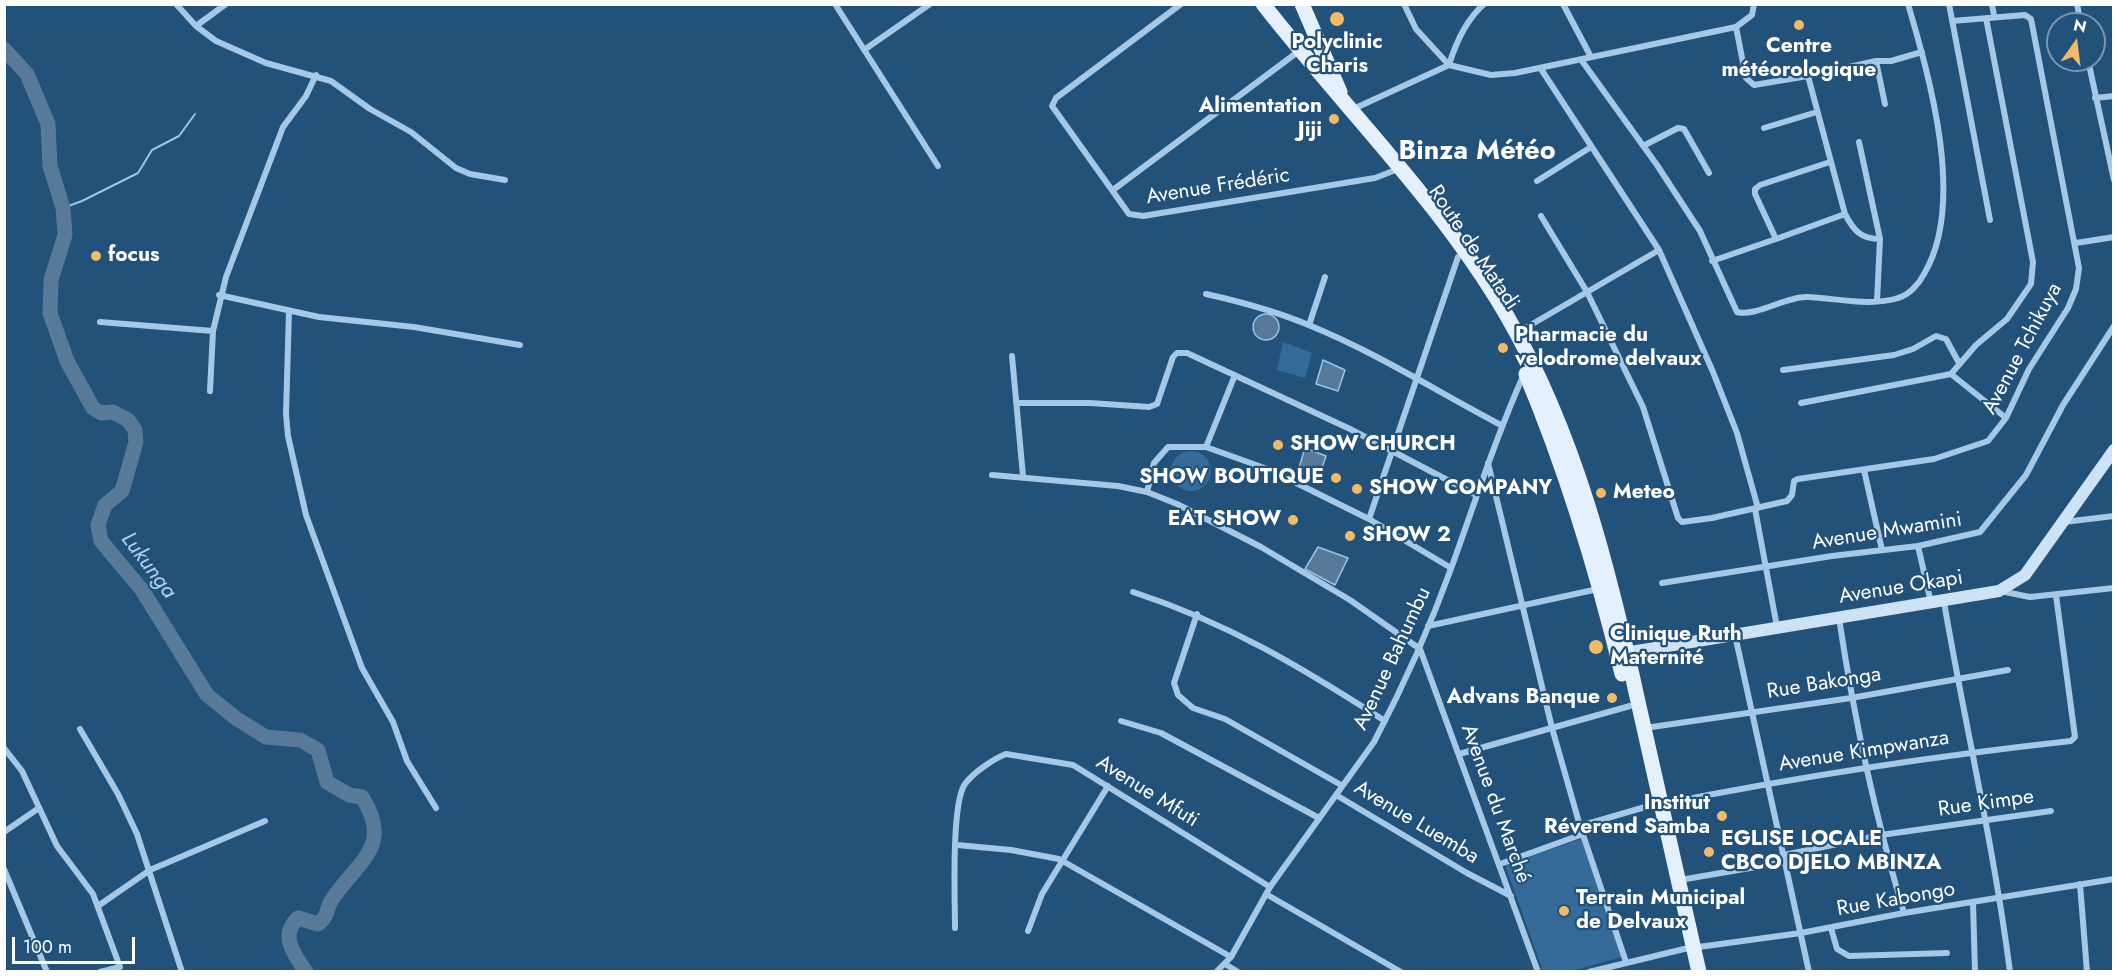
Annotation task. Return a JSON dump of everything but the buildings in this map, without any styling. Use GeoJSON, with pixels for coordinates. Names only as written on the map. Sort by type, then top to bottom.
{"type":"FeatureCollection","features":[{"type":"Feature","properties":{"kind":"main road","name":"Route de Matadi"},"geometry":{"type":"LineString","coordinates":[[1263,4],[1299,51],[1363,122],[1451,238],[1516,333],[1609,577],[1630,706],[1671,861],[1689,949],[1699,972]]}},
{"type":"Feature","properties":{"kind":"main road"},"geometry":{"type":"LineString","coordinates":[[1302,4],[1349,109]]}},
{"type":"Feature","properties":{"kind":"main road"},"geometry":{"type":"LineString","coordinates":[[1289,38],[1312,27]]}},
{"type":"Feature","properties":{"kind":"main road","name":"Route de Matadi"},"geometry":{"type":"LineString","coordinates":[[1349,109],[1394,171],[1451,238],[1458,257],[1528,368]]}},
{"type":"Feature","properties":{"kind":"main road","name":"Route de Matadi"},"geometry":{"type":"LineString","coordinates":[[1577,492],[1601,588],[1644,728],[1657,805]]}},
{"type":"Feature","properties":{"kind":"main road","name":"Route de Matadi"},"geometry":{"type":"LineString","coordinates":[[1671,861],[1679,880],[1690,972]]}},
{"type":"Feature","properties":{"kind":"street"},"geometry":{"type":"LineString","coordinates":[[176,4],[196,26],[237,52],[278,67],[316,75],[331,81],[370,109],[411,132],[456,168],[470,174],[505,180]]}},
{"type":"Feature","properties":{"kind":"street"},"geometry":{"type":"LineString","coordinates":[[196,26],[226,4]]}},
{"type":"Feature","properties":{"kind":"street"},"geometry":{"type":"LineString","coordinates":[[835,4],[938,166]]}},
{"type":"Feature","properties":{"kind":"street"},"geometry":{"type":"LineString","coordinates":[[864,50],[930,4]]}},
{"type":"Feature","properties":{"kind":"street","name":"Avenue Frédéric"},"geometry":{"type":"LineString","coordinates":[[1181,4],[1053,101],[1053,111],[1129,214],[1135,216],[1375,178],[1394,171]]}},
{"type":"Feature","properties":{"kind":"street"},"geometry":{"type":"LineString","coordinates":[[1404,4],[1416,29],[1449,65],[1491,75],[1582,61],[1591,57],[1736,27],[1752,15],[1754,4]]}},
{"type":"Feature","properties":{"kind":"street"},"geometry":{"type":"LineString","coordinates":[[1469,4],[1473,14]]}},
{"type":"Feature","properties":{"kind":"street"},"geometry":{"type":"LineString","coordinates":[[1349,109],[1449,65],[1461,34],[1473,14],[1484,4]]}},
{"type":"Feature","properties":{"kind":"street"},"geometry":{"type":"LineString","coordinates":[[1563,4],[1591,57]]}},
{"type":"Feature","properties":{"kind":"street"},"geometry":{"type":"LineString","coordinates":[[1582,61],[1700,231],[1733,309],[1741,313],[1804,297],[1877,302],[1899,298],[1913,288],[1935,256],[1940,238],[1943,204],[1940,139],[1922,52],[1908,4]]}},
{"type":"Feature","properties":{"kind":"street"},"geometry":{"type":"LineString","coordinates":[[1949,4],[1976,156],[1990,220]]}},
{"type":"Feature","properties":{"kind":"street"},"geometry":{"type":"LineString","coordinates":[[1992,4],[1994,16]]}},
{"type":"Feature","properties":{"kind":"street","name":"Avenue Tchikuya"},"geometry":{"type":"LineString","coordinates":[[1587,292],[1643,407],[1678,518],[1682,522],[1757,509],[1790,498],[1794,481],[1798,478],[1934,459],[1983,443],[1992,437],[2006,418],[2029,369],[2068,308],[2076,289],[2079,268],[2076,243],[2031,20],[2025,15],[1952,21]]}},
{"type":"Feature","properties":{"kind":"street"},"geometry":{"type":"LineString","coordinates":[[1801,403],[1951,374],[1959,363],[2007,319],[2033,278],[2033,262],[1986,18]]}},
{"type":"Feature","properties":{"kind":"street"},"geometry":{"type":"LineString","coordinates":[[1736,27],[1746,78],[1754,85],[1876,61],[1892,61],[1922,52]]}},
{"type":"Feature","properties":{"kind":"street"},"geometry":{"type":"LineString","coordinates":[[1113,190],[1299,51]]}},
{"type":"Feature","properties":{"kind":"street"},"geometry":{"type":"LineString","coordinates":[[1876,61],[1885,104]]}},
{"type":"Feature","properties":{"kind":"street"},"geometry":{"type":"LineString","coordinates":[[1541,69],[1659,250],[1725,403],[1757,509],[1777,627]]}},
{"type":"Feature","properties":{"kind":"street"},"geometry":{"type":"LineString","coordinates":[[2090,72],[2114,180]]}},
{"type":"Feature","properties":{"kind":"street"},"geometry":{"type":"LineString","coordinates":[[210,392],[213,331],[219,295],[283,127],[306,96],[316,75]]}},
{"type":"Feature","properties":{"kind":"street"},"geometry":{"type":"LineString","coordinates":[[1808,76],[1845,214],[1858,234],[1869,239],[1880,239]]}},
{"type":"Feature","properties":{"kind":"street"},"geometry":{"type":"LineString","coordinates":[[2095,98],[2114,96]]}},
{"type":"Feature","properties":{"kind":"street"},"geometry":{"type":"LineString","coordinates":[[1764,128],[1817,112]]}},
{"type":"Feature","properties":{"kind":"street"},"geometry":{"type":"LineString","coordinates":[[1643,146],[1678,128],[1684,129],[1709,173]]}},
{"type":"Feature","properties":{"kind":"street"},"geometry":{"type":"LineString","coordinates":[[1859,142],[1880,239],[1877,302]]}},
{"type":"Feature","properties":{"kind":"street"},"geometry":{"type":"LineString","coordinates":[[1537,181],[1591,147]]}},
{"type":"Feature","properties":{"kind":"street"},"geometry":{"type":"LineString","coordinates":[[1776,239],[1755,194],[1755,189],[1830,162]]}},
{"type":"Feature","properties":{"kind":"street"},"geometry":{"type":"LineString","coordinates":[[1712,261],[1845,214]]}},
{"type":"Feature","properties":{"kind":"street"},"geometry":{"type":"LineString","coordinates":[[1541,216],[1587,292]]}},
{"type":"Feature","properties":{"kind":"street"},"geometry":{"type":"LineString","coordinates":[[2076,243],[2114,237]]}},
{"type":"Feature","properties":{"kind":"street"},"geometry":{"type":"LineString","coordinates":[[1516,333],[1659,250]]}},
{"type":"Feature","properties":{"kind":"street"},"geometry":{"type":"LineString","coordinates":[[1369,519],[1458,257]]}},
{"type":"Feature","properties":{"kind":"street"},"geometry":{"type":"LineString","coordinates":[[1310,325],[1325,277]]}},
{"type":"Feature","properties":{"kind":"street"},"geometry":{"type":"LineString","coordinates":[[1206,294],[1246,303],[1310,325],[1363,349],[1415,380],[1501,424]]}},
{"type":"Feature","properties":{"kind":"street"},"geometry":{"type":"LineString","coordinates":[[219,295],[289,311],[414,327],[520,345]]}},
{"type":"Feature","properties":{"kind":"street"},"geometry":{"type":"LineString","coordinates":[[289,311],[287,425],[306,515],[362,668],[393,722],[407,761],[436,808]]}},
{"type":"Feature","properties":{"kind":"street"},"geometry":{"type":"LineString","coordinates":[[100,322],[213,331]]}},
{"type":"Feature","properties":{"kind":"street","name":"Avenue Mwamini"},"geometry":{"type":"LineString","coordinates":[[1662,584],[1973,536],[1986,526],[2026,475],[2062,405],[2114,326]]}},
{"type":"Feature","properties":{"kind":"street"},"geometry":{"type":"LineString","coordinates":[[1782,370],[1894,356],[1942,336],[1959,363]]}},
{"type":"Feature","properties":{"kind":"street"},"geometry":{"type":"LineString","coordinates":[[1017,403],[1090,403],[1149,407],[1157,404],[1173,357],[1182,352],[1393,450],[1476,495]]}},
{"type":"Feature","properties":{"kind":"street"},"geometry":{"type":"LineString","coordinates":[[1012,356],[1023,476]]}},
{"type":"Feature","properties":{"kind":"street","name":"Avenue Bahumbu"},"geometry":{"type":"LineString","coordinates":[[1216,972],[1230,957],[1270,887],[1374,742],[1420,649],[1501,424],[1528,368]]}},
{"type":"Feature","properties":{"kind":"street"},"geometry":{"type":"LineString","coordinates":[[1951,374],[2006,418]]}},
{"type":"Feature","properties":{"kind":"street"},"geometry":{"type":"LineString","coordinates":[[1206,447],[1235,375]]}},
{"type":"Feature","properties":{"kind":"street"},"geometry":{"type":"LineString","coordinates":[[1148,492],[1154,464],[1168,447],[1206,447],[1270,470],[1369,519],[1451,568]]}},
{"type":"Feature","properties":{"kind":"street","name":"Avenue Okapi"},"geometry":{"type":"LineString","coordinates":[[1622,653],[1999,591],[2025,575],[2114,450]]}},
{"type":"Feature","properties":{"kind":"street"},"geometry":{"type":"LineString","coordinates":[[1488,463],[1552,728],[1580,826],[1626,962]]}},
{"type":"Feature","properties":{"kind":"street"},"geometry":{"type":"LineString","coordinates":[[1864,470],[1882,550]]}},
{"type":"Feature","properties":{"kind":"street"},"geometry":{"type":"LineString","coordinates":[[992,475],[1118,486],[1148,492],[1262,547],[1350,600],[1420,649]]}},
{"type":"Feature","properties":{"kind":"street"},"geometry":{"type":"LineString","coordinates":[[2064,522],[2114,516]]}},
{"type":"Feature","properties":{"kind":"street"},"geometry":{"type":"LineString","coordinates":[[1918,546],[1937,602],[1957,679],[2001,898],[2010,972]]}},
{"type":"Feature","properties":{"kind":"street"},"geometry":{"type":"LineString","coordinates":[[1428,626],[1523,607],[1601,588]]}},
{"type":"Feature","properties":{"kind":"street"},"geometry":{"type":"LineString","coordinates":[[1999,591],[2030,597],[2114,588]]}},
{"type":"Feature","properties":{"kind":"street"},"geometry":{"type":"LineString","coordinates":[[1133,592],[1197,614],[1292,661],[1384,721]]}},
{"type":"Feature","properties":{"kind":"street","name":"Avenue Kimpwanza"},"geometry":{"type":"LineString","coordinates":[[1580,826],[1657,805],[1768,783],[1970,752],[2074,740],[2056,595]]}},
{"type":"Feature","properties":{"kind":"street"},"geometry":{"type":"LineString","coordinates":[[1197,614],[1174,683],[1178,695],[1193,708],[1225,719],[1341,785]]}},
{"type":"Feature","properties":{"kind":"street"},"geometry":{"type":"LineString","coordinates":[[1839,617],[1851,698],[1865,768],[1881,835],[1904,913]]}},
{"type":"Feature","properties":{"kind":"street"},"geometry":{"type":"LineString","coordinates":[[1735,636],[1809,972]]}},
{"type":"Feature","properties":{"kind":"street","name":"Avenue du Marché"},"geometry":{"type":"LineString","coordinates":[[1420,649],[1538,972]]}},
{"type":"Feature","properties":{"kind":"street","name":"Rue Bakonga"},"geometry":{"type":"LineString","coordinates":[[1644,728],[1851,698],[2008,670]]}},
{"type":"Feature","properties":{"kind":"street"},"geometry":{"type":"LineString","coordinates":[[1459,754],[1630,706]]}},
{"type":"Feature","properties":{"kind":"street"},"geometry":{"type":"LineString","coordinates":[[1121,721],[1161,733],[1318,818]]}},
{"type":"Feature","properties":{"kind":"street"},"geometry":{"type":"LineString","coordinates":[[80,729],[118,794],[150,870],[182,972]]}},
{"type":"Feature","properties":{"kind":"street"},"geometry":{"type":"LineString","coordinates":[[4,748],[22,771],[57,846],[93,894],[121,969],[99,972]]}},
{"type":"Feature","properties":{"kind":"street","name":"Avenue Mfuti"},"geometry":{"type":"LineString","coordinates":[[957,845],[955,818],[959,797],[965,784],[999,757],[1017,754],[1073,765],[1270,887]]}},
{"type":"Feature","properties":{"kind":"street"},"geometry":{"type":"LineString","coordinates":[[1028,931],[1042,894],[1108,786]]}},
{"type":"Feature","properties":{"kind":"street","name":"Avenue Luemba"},"geometry":{"type":"LineString","coordinates":[[1336,795],[1467,873],[1511,896]]}},
{"type":"Feature","properties":{"kind":"street"},"geometry":{"type":"LineString","coordinates":[[4,832],[39,808]]}},
{"type":"Feature","properties":{"kind":"street","name":"Rue Kimpe"},"geometry":{"type":"LineString","coordinates":[[1679,880],[1881,835],[2052,811]]}},
{"type":"Feature","properties":{"kind":"street"},"geometry":{"type":"LineString","coordinates":[[98,906],[150,870],[265,821]]}},
{"type":"Feature","properties":{"kind":"street"},"geometry":{"type":"LineString","coordinates":[[1500,864],[1583,834]]}},
{"type":"Feature","properties":{"kind":"street"},"geometry":{"type":"LineString","coordinates":[[955,928],[957,845],[1011,850],[1064,861],[1230,957]]}},
{"type":"Feature","properties":{"kind":"street"},"geometry":{"type":"LineString","coordinates":[[4,869],[7,882],[47,972]]}},
{"type":"Feature","properties":{"kind":"street","name":"Rue Kabongo"},"geometry":{"type":"LineString","coordinates":[[1589,972],[1689,949],[1801,933],[1904,913],[2114,879]]}},
{"type":"Feature","properties":{"kind":"street"},"geometry":{"type":"LineString","coordinates":[[2080,884],[2087,972]]}},
{"type":"Feature","properties":{"kind":"street"},"geometry":{"type":"LineString","coordinates":[[1266,894],[1401,972]]}},
{"type":"Feature","properties":{"kind":"street"},"geometry":{"type":"LineString","coordinates":[[1972,903],[1975,972]]}},
{"type":"Feature","properties":{"kind":"street"},"geometry":{"type":"LineString","coordinates":[[1831,928],[1837,949],[1849,956],[1947,953]]}},
{"type":"Feature","properties":{"kind":"street"},"geometry":{"type":"LineString","coordinates":[[1225,964],[1238,972]]}},
{"type":"Feature","properties":{"kind":"shaded area"},"geometry":{"type":"Polygon","coordinates":[[[1266,314],[1275,318],[1279,327],[1275,336],[1266,340],[1257,336],[1253,327],[1257,318],[1266,314]]]}},
{"type":"Feature","properties":{"kind":"shaded area"},"geometry":{"type":"Polygon","coordinates":[[[1283,342],[1312,353],[1305,378],[1277,370],[1283,342]]]}},
{"type":"Feature","properties":{"kind":"shaded area"},"geometry":{"type":"Polygon","coordinates":[[[1323,360],[1345,370],[1338,391],[1316,384],[1323,360]]]}},
{"type":"Feature","properties":{"kind":"shaded area"},"geometry":{"type":"Polygon","coordinates":[[[1305,448],[1326,456],[1318,480],[1298,471],[1305,448]]]}},
{"type":"Feature","properties":{"kind":"shaded area"},"geometry":{"type":"Polygon","coordinates":[[[1191,451],[1199,452],[1205,457],[1210,463],[1210,479],[1205,485],[1199,490],[1191,491],[1183,490],[1177,485],[1172,479],[1171,471],[1172,463],[1177,457],[1183,452],[1191,451]]]}},
{"type":"Feature","properties":{"kind":"shaded area"},"geometry":{"type":"Polygon","coordinates":[[[1318,547],[1348,558],[1335,585],[1305,569],[1318,547]]]}},
{"type":"Feature","properties":{"kind":"shaded area","name":"Terrain Municipal de Delvaux"},"geometry":{"type":"Polygon","coordinates":[[[1581,839],[1622,957],[1571,971],[1543,971],[1505,865],[1581,839]]]}},
{"type":"Feature","properties":{"kind":"waterway","name":"Lukunga"},"geometry":{"type":"LineString","coordinates":[[4,49],[27,74],[48,124],[50,166],[63,208],[65,235],[51,280],[50,313],[67,361],[93,408],[101,413],[113,412],[128,420],[135,430],[136,442],[122,491],[105,505],[98,525],[101,541],[142,590],[207,695],[237,719],[266,737],[300,740],[318,750],[327,782],[349,795],[362,797],[371,814],[374,829],[373,841],[368,853],[331,901],[324,919],[318,924],[298,918],[292,925],[290,945],[306,972]]}},
{"type":"Feature","properties":{"kind":"waterway"},"geometry":{"type":"LineString","coordinates":[[63,208],[138,173],[152,150],[179,136],[195,114]]}},
{"type":"Feature","properties":{"kind":"place","name":"Polyclinic Charis"},"geometry":{"type":"Point","coordinates":[1337,19]}},
{"type":"Feature","properties":{"kind":"place","name":"Centre météorologique"},"geometry":{"type":"Point","coordinates":[1799,25]}},
{"type":"Feature","properties":{"kind":"place","name":"Alimentation Jiji"},"geometry":{"type":"Point","coordinates":[1334,119]}},
{"type":"Feature","properties":{"kind":"place","name":"focus"},"geometry":{"type":"Point","coordinates":[96,256]}},
{"type":"Feature","properties":{"kind":"place","name":"Pharmacie du velodrome delvaux"},"geometry":{"type":"Point","coordinates":[1503,348]}},
{"type":"Feature","properties":{"kind":"place","name":"SHOW CHURCH"},"geometry":{"type":"Point","coordinates":[1278,445]}},
{"type":"Feature","properties":{"kind":"place","name":"SHOW BOUTIQUE"},"geometry":{"type":"Point","coordinates":[1336,478]}},
{"type":"Feature","properties":{"kind":"place","name":"SHOW COMPANY"},"geometry":{"type":"Point","coordinates":[1357,489]}},
{"type":"Feature","properties":{"kind":"place","name":"Meteo"},"geometry":{"type":"Point","coordinates":[1601,493]}},
{"type":"Feature","properties":{"kind":"place","name":"EAT SHOW"},"geometry":{"type":"Point","coordinates":[1293,520]}},
{"type":"Feature","properties":{"kind":"place","name":"SHOW 2"},"geometry":{"type":"Point","coordinates":[1350,536]}},
{"type":"Feature","properties":{"kind":"place","name":"Clinique Ruth Maternité"},"geometry":{"type":"Point","coordinates":[1596,647]}},
{"type":"Feature","properties":{"kind":"place","name":"Advans Banque"},"geometry":{"type":"Point","coordinates":[1612,698]}},
{"type":"Feature","properties":{"kind":"place","name":"Institut Réverend Samba"},"geometry":{"type":"Point","coordinates":[1722,816]}},
{"type":"Feature","properties":{"kind":"place","name":"EGLISE LOCALE CBCO DJELO MBINZA"},"geometry":{"type":"Point","coordinates":[1709,852]}},
{"type":"Feature","properties":{"kind":"place","name":"Terrain Municipal de Delvaux"},"geometry":{"type":"Point","coordinates":[1564,911]}},
{"type":"Feature","properties":{"kind":"district","name":"Binza Météo"},"geometry":{"type":"Point","coordinates":[1477,152]}}]}
